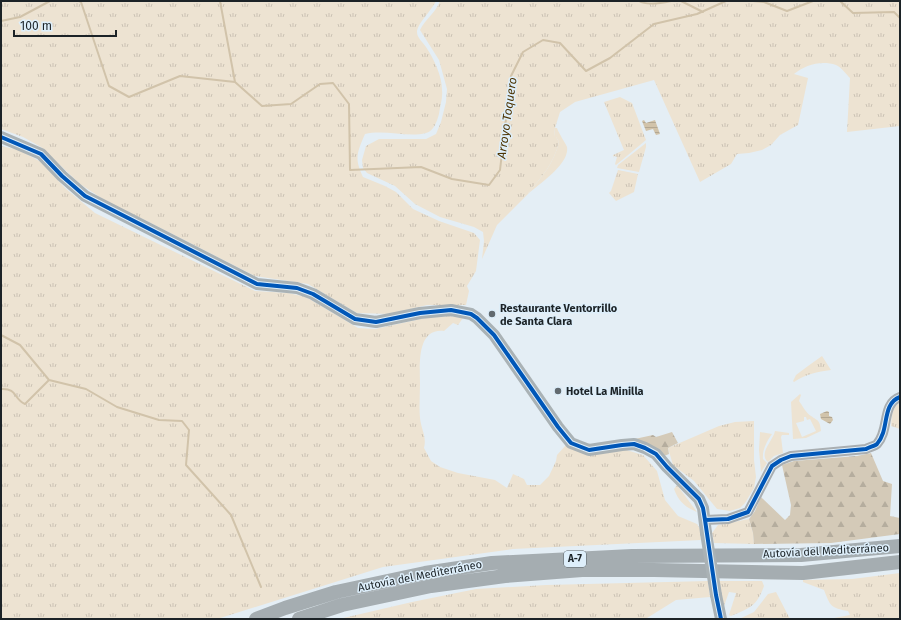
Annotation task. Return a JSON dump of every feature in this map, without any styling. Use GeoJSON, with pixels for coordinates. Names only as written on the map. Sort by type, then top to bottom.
{"type":"FeatureCollection","features":[{"type":"Feature","properties":{"kind":"highway","name":"Autovía del Mediterráneo"},"geometry":{"type":"LineString","coordinates":[[256,619],[336,592],[425,573],[492,563],[632,556],[801,554],[900,546]]}},
{"type":"Feature","properties":{"kind":"highway","name":"Autovía del Mediterráneo"},"geometry":{"type":"LineString","coordinates":[[299,619],[342,605],[424,588],[505,576],[582,570],[803,573],[900,562]]}},
{"type":"Feature","properties":{"kind":"main road"},"geometry":{"type":"LineString","coordinates":[[1,137],[41,154],[62,176],[85,196],[257,284],[297,288],[313,294],[355,319],[376,322],[420,313],[451,310],[471,314],[477,318],[494,335],[558,427],[571,443],[589,450],[634,444],[645,448],[656,454],[699,499],[703,508],[721,619]]}},
{"type":"Feature","properties":{"kind":"street"},"geometry":{"type":"LineString","coordinates":[[705,520],[728,519],[748,512],[772,466],[781,460],[791,456],[866,449],[877,444],[883,434],[888,410],[892,402],[900,397]]}},
{"type":"Feature","properties":{"kind":"green space"},"geometry":{"type":"Polygon","coordinates":[[[1,1],[436,1],[419,25],[417,32],[419,38],[435,62],[441,79],[442,99],[435,125],[429,132],[412,135],[380,132],[365,134],[358,151],[358,165],[363,177],[396,192],[413,209],[439,221],[474,233],[480,240],[476,271],[467,286],[469,291],[466,305],[427,305],[390,314],[357,313],[308,284],[255,276],[109,203],[80,184],[41,147],[23,137],[1,129],[1,1]]]}},
{"type":"Feature","properties":{"kind":"green space"},"geometry":{"type":"Polygon","coordinates":[[[440,1],[900,1],[900,126],[847,132],[850,78],[836,65],[825,63],[814,64],[803,68],[794,74],[808,78],[798,125],[780,135],[771,145],[762,150],[737,154],[731,164],[700,182],[654,80],[575,102],[560,112],[554,137],[556,137],[559,142],[551,163],[528,194],[497,225],[482,259],[484,241],[483,232],[474,227],[440,217],[415,204],[395,186],[367,173],[363,168],[362,160],[366,146],[379,139],[426,139],[436,134],[446,102],[447,89],[439,60],[420,30],[440,1]]]}},
{"type":"Feature","properties":{"kind":"green space"},"geometry":{"type":"Polygon","coordinates":[[[620,97],[632,103],[646,140],[616,165],[617,157],[614,156],[614,158],[613,155],[624,150],[604,102],[620,97]]]}},
{"type":"Feature","properties":{"kind":"green space"},"geometry":{"type":"Polygon","coordinates":[[[555,128],[557,128],[567,147],[567,153],[559,167],[528,194],[547,169],[557,150],[559,142],[556,137],[554,137],[555,128]]]}},
{"type":"Feature","properties":{"kind":"green space"},"geometry":{"type":"Polygon","coordinates":[[[646,143],[639,172],[617,168],[618,165],[646,143]]]}},
{"type":"Feature","properties":{"kind":"green space"},"geometry":{"type":"Polygon","coordinates":[[[1,146],[19,150],[41,162],[65,188],[95,213],[255,291],[288,293],[306,297],[358,328],[375,329],[430,317],[449,316],[463,318],[458,325],[453,323],[444,331],[435,332],[428,335],[422,350],[420,359],[420,418],[425,444],[424,448],[431,461],[440,467],[458,473],[495,480],[507,488],[513,474],[524,479],[527,485],[540,485],[549,476],[556,461],[557,455],[566,445],[623,449],[643,455],[657,471],[665,500],[678,516],[697,524],[700,529],[701,540],[513,549],[383,567],[217,619],[1,619],[1,146]]]}},
{"type":"Feature","properties":{"kind":"green space"},"geometry":{"type":"Polygon","coordinates":[[[618,170],[638,174],[634,192],[616,201],[609,193],[618,170]]]}},
{"type":"Feature","properties":{"kind":"green space"},"geometry":{"type":"Polygon","coordinates":[[[822,356],[831,370],[812,374],[794,382],[793,381],[796,375],[822,356]]]}},
{"type":"Feature","properties":{"kind":"green space"},"geometry":{"type":"Polygon","coordinates":[[[800,394],[799,401],[807,413],[818,421],[821,431],[806,438],[793,439],[791,402],[800,394]],[[804,417],[804,421],[796,423],[802,437],[816,431],[810,419],[807,420],[806,417],[804,417]]]}},
{"type":"Feature","properties":{"kind":"green space"},"geometry":{"type":"Polygon","coordinates":[[[900,403],[900,429],[891,426],[893,410],[900,403]]]}},
{"type":"Feature","properties":{"kind":"green space"},"geometry":{"type":"Polygon","coordinates":[[[754,421],[754,460],[756,477],[754,488],[745,503],[740,508],[730,511],[717,509],[694,481],[673,465],[668,448],[719,426],[735,422],[754,421]]]}},
{"type":"Feature","properties":{"kind":"green space"},"geometry":{"type":"Polygon","coordinates":[[[775,431],[789,433],[789,435],[782,435],[781,437],[783,453],[774,456],[768,462],[765,458],[765,451],[775,431]]]}},
{"type":"Feature","properties":{"kind":"green space"},"geometry":{"type":"Polygon","coordinates":[[[672,432],[678,443],[668,448],[669,454],[664,456],[630,440],[653,435],[656,437],[672,432]]]}},
{"type":"Feature","properties":{"kind":"green space"},"geometry":{"type":"Polygon","coordinates":[[[760,432],[772,434],[764,449],[763,459],[767,463],[761,472],[759,450],[760,432]]]}},
{"type":"Feature","properties":{"kind":"green space"},"geometry":{"type":"Polygon","coordinates":[[[871,453],[883,481],[892,484],[890,516],[900,518],[900,534],[831,543],[754,544],[749,519],[755,511],[761,497],[785,520],[790,515],[791,505],[782,465],[794,461],[857,456],[871,453]]]}},
{"type":"Feature","properties":{"kind":"green space"},"geometry":{"type":"Polygon","coordinates":[[[677,485],[697,512],[680,501],[674,489],[677,485]]]}},
{"type":"Feature","properties":{"kind":"green space"},"geometry":{"type":"Polygon","coordinates":[[[749,519],[754,544],[714,543],[712,533],[718,525],[749,519]]]}},
{"type":"Feature","properties":{"kind":"green space"},"geometry":{"type":"Polygon","coordinates":[[[900,573],[900,619],[829,619],[850,615],[848,611],[838,609],[832,605],[824,590],[803,582],[803,580],[852,579],[900,573]]]}},
{"type":"Feature","properties":{"kind":"green space"},"geometry":{"type":"Polygon","coordinates":[[[708,581],[710,597],[676,600],[646,619],[339,619],[476,589],[546,585],[708,581]]]}},
{"type":"Feature","properties":{"kind":"green space"},"geometry":{"type":"Polygon","coordinates":[[[719,581],[762,581],[764,586],[759,598],[752,606],[731,616],[729,615],[736,593],[729,592],[724,606],[719,581]]]}},
{"type":"Feature","properties":{"kind":"green space"},"geometry":{"type":"Polygon","coordinates":[[[776,592],[790,619],[739,619],[754,612],[768,594],[776,592]]]}},
{"type":"Feature","properties":{"kind":"shaded area"},"geometry":{"type":"Polygon","coordinates":[[[644,120],[646,123],[655,120],[660,134],[656,135],[653,129],[646,131],[642,121],[644,120]]]}},
{"type":"Feature","properties":{"kind":"shaded area"},"geometry":{"type":"Polygon","coordinates":[[[827,411],[833,420],[830,424],[821,419],[820,414],[827,411]]]}},
{"type":"Feature","properties":{"kind":"waterway","name":"Arroyo Toquero"},"geometry":{"type":"LineString","coordinates":[[1,21],[20,17],[50,1]]}},
{"type":"Feature","properties":{"kind":"waterway","name":"Arroyo Toquero"},"geometry":{"type":"LineString","coordinates":[[79,1],[81,2],[109,86],[129,97],[180,76],[235,82],[262,106],[291,104],[320,84],[333,83],[349,104],[350,170],[421,167],[452,179],[489,185],[500,170],[511,76],[523,52],[543,40],[560,43],[586,71],[610,58],[654,24],[697,14],[726,1]]}},
{"type":"Feature","properties":{"kind":"waterway"},"geometry":{"type":"LineString","coordinates":[[220,1],[235,82]]}},
{"type":"Feature","properties":{"kind":"waterway"},"geometry":{"type":"LineString","coordinates":[[639,1],[650,4],[671,1]]}},
{"type":"Feature","properties":{"kind":"waterway"},"geometry":{"type":"LineString","coordinates":[[681,1],[703,12]]}},
{"type":"Feature","properties":{"kind":"waterway","name":"Arroyo Toquero"},"geometry":{"type":"LineString","coordinates":[[753,1],[764,2],[787,11],[813,1]]}},
{"type":"Feature","properties":{"kind":"waterway","name":"Arroyo Toquero"},"geometry":{"type":"LineString","coordinates":[[840,1],[853,13],[894,12],[900,18]]}},
{"type":"Feature","properties":{"kind":"waterway"},"geometry":{"type":"LineString","coordinates":[[1,335],[20,345],[49,380]]}},
{"type":"Feature","properties":{"kind":"waterway"},"geometry":{"type":"LineString","coordinates":[[1,389],[10,390],[21,402],[25,404],[49,380],[86,389],[117,407],[159,420],[182,421],[189,430],[186,465],[231,515],[261,587]]}},
{"type":"Feature","properties":{"kind":"cycle path"},"geometry":{"type":"LineString","coordinates":[[1,137],[41,154],[62,176],[85,196],[257,284],[297,288],[313,294],[355,319],[376,322],[420,313],[451,310],[471,314],[477,318],[494,335],[558,427],[571,443],[589,450],[634,444],[645,448],[656,454],[699,499],[703,508],[721,619]]}},
{"type":"Feature","properties":{"kind":"cycle path"},"geometry":{"type":"LineString","coordinates":[[705,520],[728,519],[748,512],[772,466],[781,460],[791,456],[866,449],[876,445],[881,438],[890,405],[894,400],[900,397]]}},
{"type":"Feature","properties":{"kind":"place","name":"Restaurante Ventorrillo de Santa Clara"},"geometry":{"type":"Point","coordinates":[492,314]}},
{"type":"Feature","properties":{"kind":"place","name":"Hotel La Minilla"},"geometry":{"type":"Point","coordinates":[558,391]}}]}
